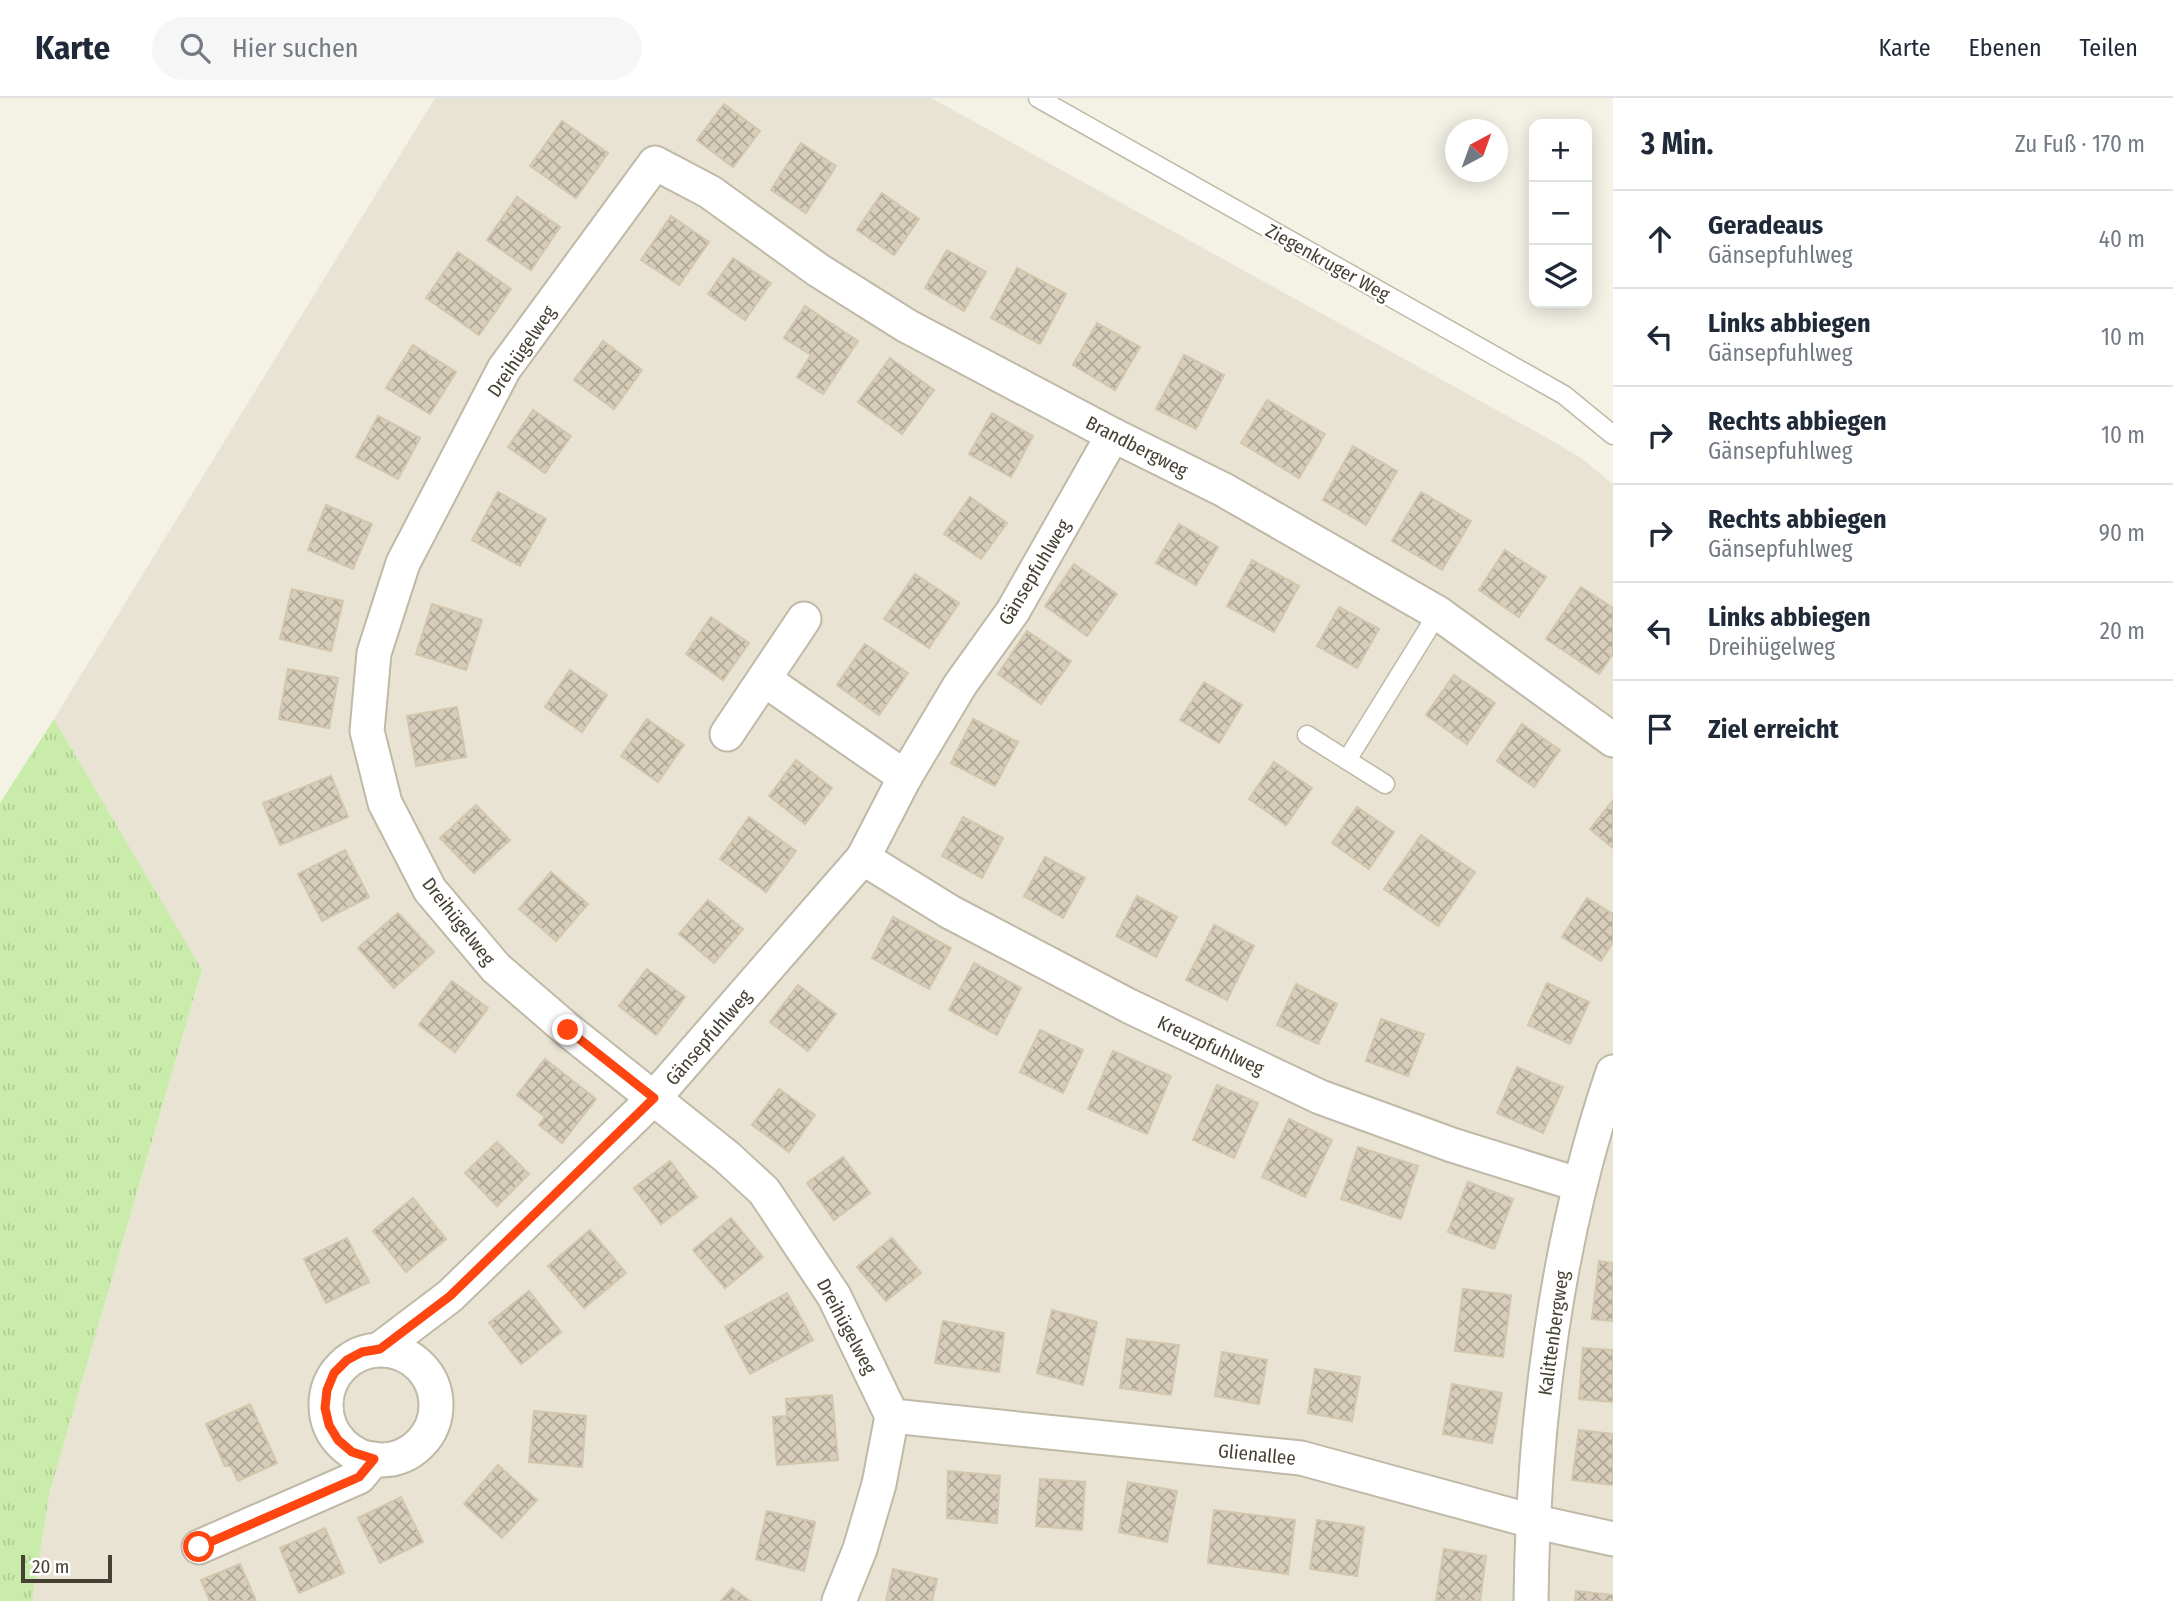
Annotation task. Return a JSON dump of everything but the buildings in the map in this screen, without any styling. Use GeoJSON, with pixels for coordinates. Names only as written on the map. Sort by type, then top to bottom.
{"type":"FeatureCollection","features":[{"type":"Feature","properties":{"kind":"street","name":"Brandbergweg"},"geometry":{"type":"LineString","coordinates":[[655,163],[710,192],[818,270],[906,327],[1224,490],[1438,613],[1613,740]]}},
{"type":"Feature","properties":{"kind":"street","name":"Dreihügelweg"},"geometry":{"type":"LineString","coordinates":[[655,163],[505,369],[403,563],[374,653],[367,731],[384,803],[430,890],[496,968],[727,1157],[764,1191],[834,1296],[892,1416]]}},
{"type":"Feature","properties":{"kind":"street","name":"Gänsepfuhlweg"},"geometry":{"type":"LineString","coordinates":[[374,1459],[352,1452],[338,1440],[329,1425],[325,1408],[327,1390],[334,1373],[347,1360],[362,1352],[380,1349],[450,1296],[654,1098],[863,858],[905,777],[960,685],[1013,611],[1113,435]]}},
{"type":"Feature","properties":{"kind":"street"},"geometry":{"type":"LineString","coordinates":[[727,734],[804,619]]}},
{"type":"Feature","properties":{"kind":"street"},"geometry":{"type":"LineString","coordinates":[[765,680],[905,777]]}},
{"type":"Feature","properties":{"kind":"street","name":"Kreuzpfuhlweg"},"geometry":{"type":"LineString","coordinates":[[863,858],[950,912],[1105,993],[1320,1097],[1452,1144],[1580,1185]]}},
{"type":"Feature","properties":{"kind":"street","name":"Kalittenbergweg"},"geometry":{"type":"LineString","coordinates":[[1531,1601],[1532,1521],[1553,1313],[1580,1185],[1597,1118],[1613,1072]]}},
{"type":"Feature","properties":{"kind":"street"},"geometry":{"type":"LineString","coordinates":[[199,1547],[359,1477],[374,1459],[388,1460],[406,1455],[421,1443],[432,1427],[436,1409],[435,1390],[427,1373],[414,1360],[398,1352],[380,1349]]}},
{"type":"Feature","properties":{"kind":"street"},"geometry":{"type":"LineString","coordinates":[[839,1601],[859,1549],[879,1484],[892,1416]]}},
{"type":"Feature","properties":{"kind":"street","name":"Glienallee"},"geometry":{"type":"LineString","coordinates":[[892,1416],[1301,1458],[1532,1521],[1613,1539]]}},
{"type":"Feature","properties":{"kind":"lane","name":"Ziegenkruger Weg"},"geometry":{"type":"LineString","coordinates":[[1038,98],[1564,395],[1613,435]]}},
{"type":"Feature","properties":{"kind":"lane"},"geometry":{"type":"LineString","coordinates":[[1348,761],[1438,613]]}},
{"type":"Feature","properties":{"kind":"lane"},"geometry":{"type":"LineString","coordinates":[[1307,735],[1385,784]]}},
{"type":"Feature","properties":{"kind":"shaded area"},"geometry":{"type":"Polygon","coordinates":[[[435,98],[931,98],[1542,435],[1581,458],[1613,484],[1613,1601],[32,1601],[50,1491],[202,971],[54,719],[435,98]]]}},
{"type":"Feature","properties":{"kind":"green space"},"geometry":{"type":"Polygon","coordinates":[[[54,719],[202,970],[50,1491],[32,1601],[0,1601],[0,803],[54,719]]]}},
{"type":"Feature","properties":{"kind":"route"},"geometry":{"type":"LineString","coordinates":[[199,1547],[359,1477],[374,1459],[352,1452],[338,1440],[329,1425],[325,1408],[327,1390],[334,1373],[347,1360],[362,1352],[380,1349],[450,1296],[654,1098],[568,1030]]}}]}
